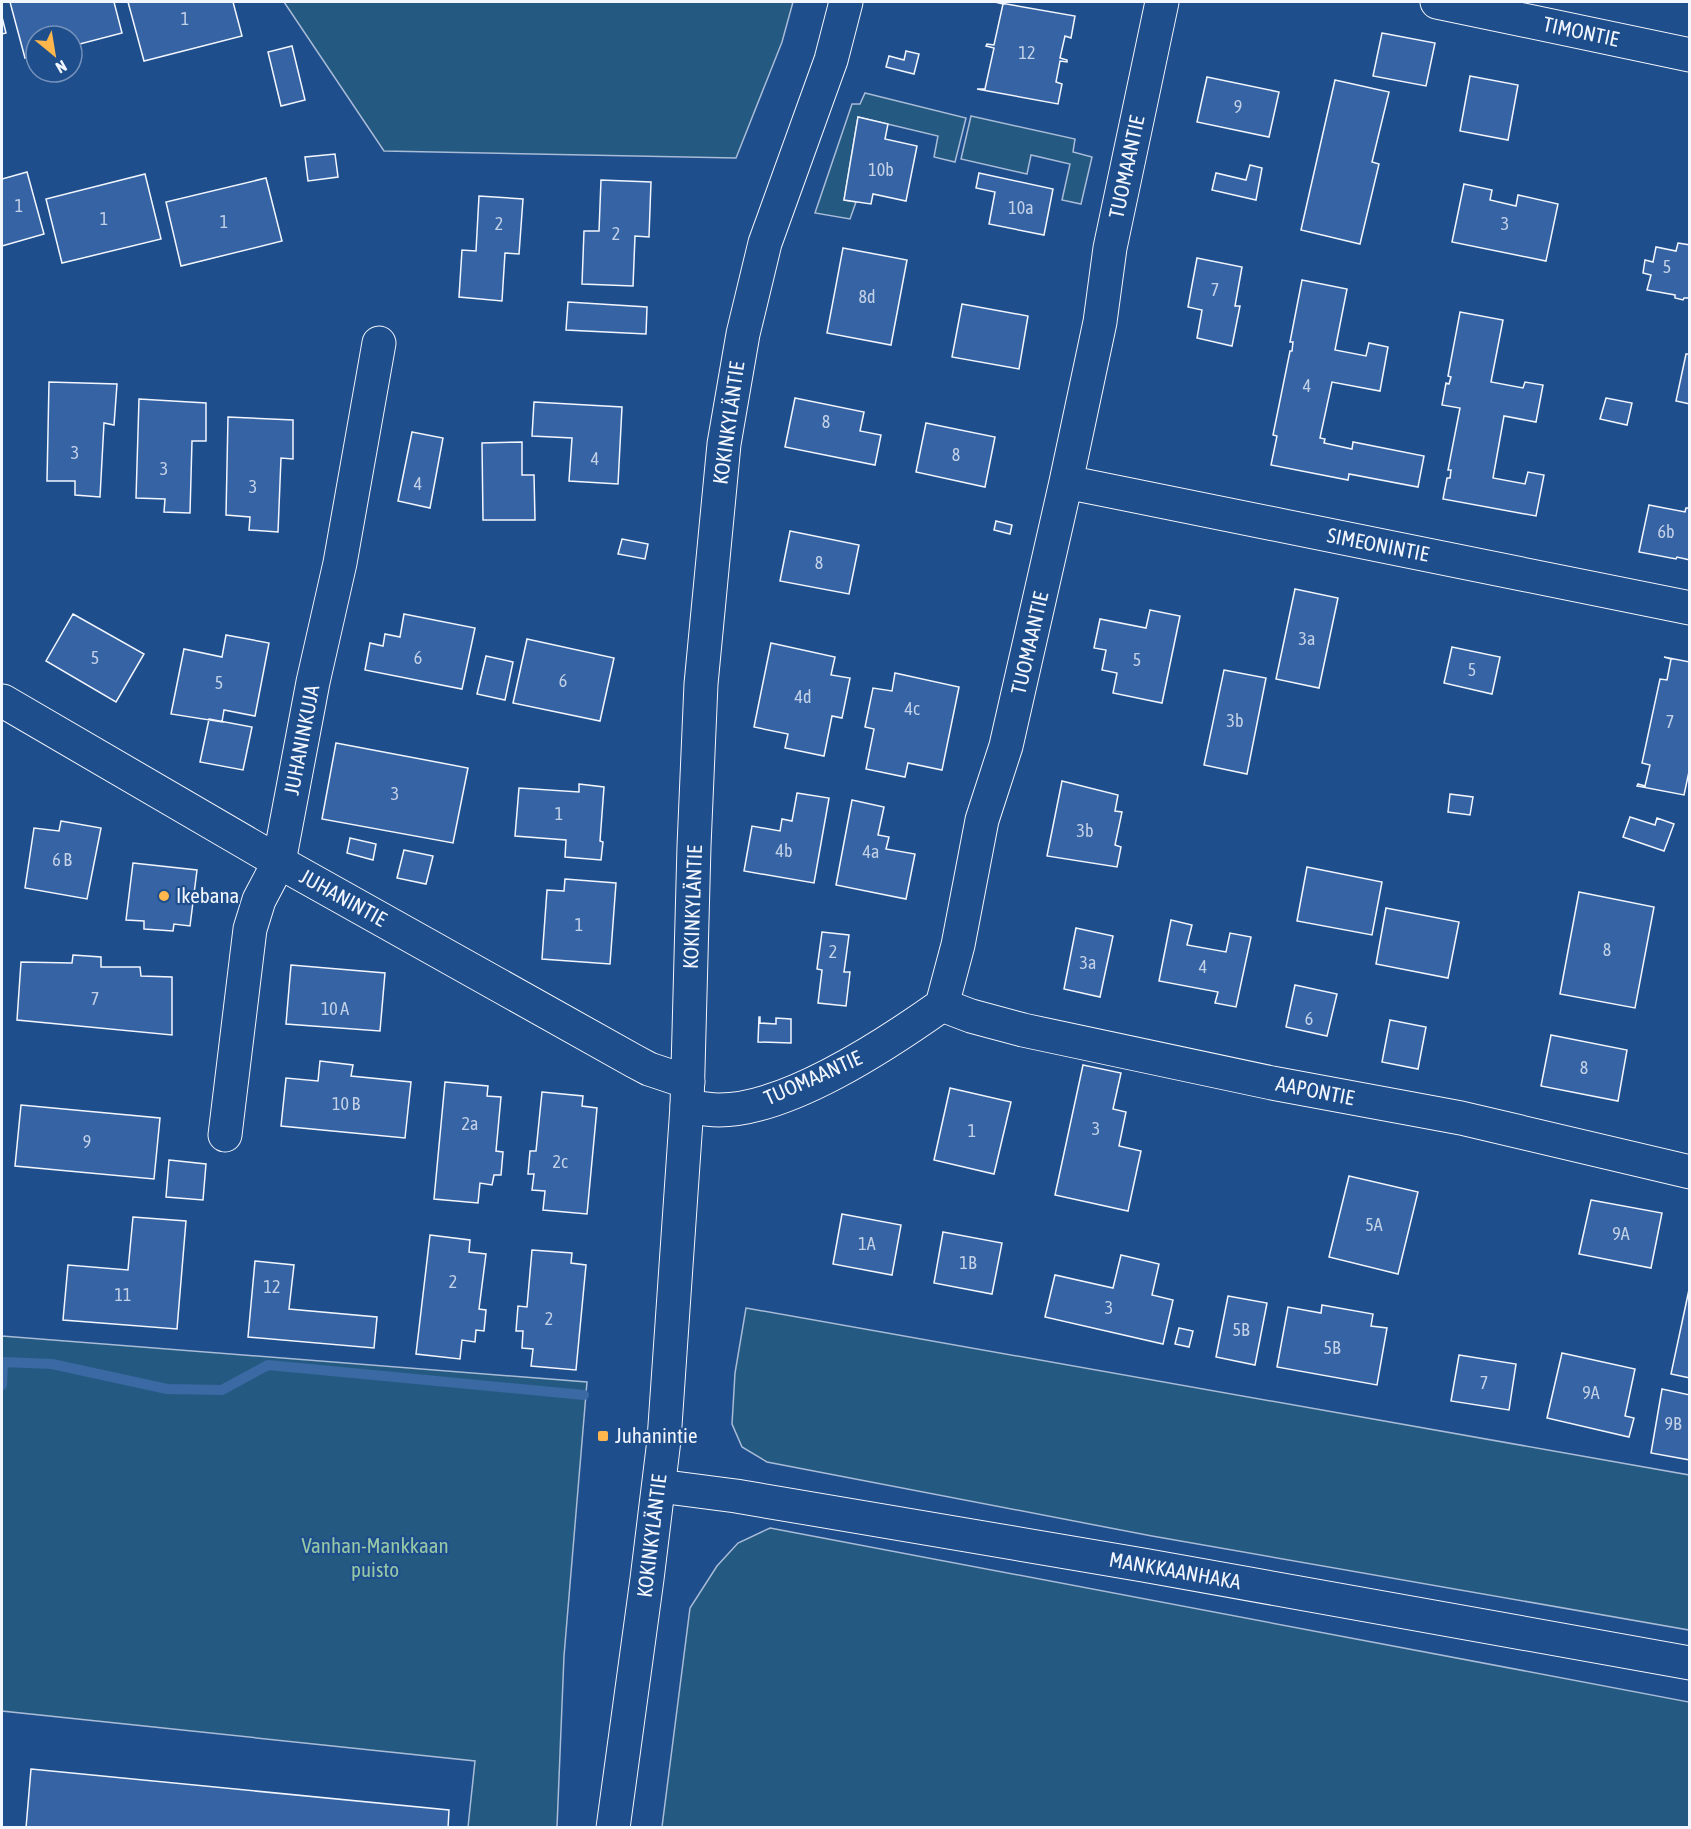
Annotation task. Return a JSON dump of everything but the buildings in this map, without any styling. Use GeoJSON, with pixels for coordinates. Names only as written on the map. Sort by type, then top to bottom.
{"type":"FeatureCollection","features":[{"type":"Feature","properties":{"kind":"street","name":"KOKINKYLÄNTIE"},"geometry":{"type":"LineString","coordinates":[[613,1827],[665,1429],[688,1094],[694,846],[701,684],[724,444],[743,334],[765,243],[831,60],[846,2]]}},
{"type":"Feature","properties":{"kind":"street","name":"TUOMAANTIE"},"geometry":{"type":"LineString","coordinates":[[688,1094],[720,1110],[750,1106],[782,1096],[827,1076],[896,1037],[942,1005],[958,945],[982,820],[1006,746],[1066,482],[1100,322],[1110,248],[1162,2]]}},
{"type":"Feature","properties":{"kind":"street","name":"TIMONTIE"},"geometry":{"type":"LineString","coordinates":[[1437,2],[1689,55]]}},
{"type":"Feature","properties":{"kind":"street","name":"JUHANINKUJA"},"geometry":{"type":"LineString","coordinates":[[225,1135],[250,929],[259,900],[279,862],[313,682],[340,563],[379,343]]}},
{"type":"Feature","properties":{"kind":"street","name":"SIMEONINTIE"},"geometry":{"type":"LineString","coordinates":[[1066,482],[1689,608]]}},
{"type":"Feature","properties":{"kind":"street","name":"JUHANINTIE"},"geometry":{"type":"LineString","coordinates":[[3,701],[279,862],[649,1069],[688,1094]]}},
{"type":"Feature","properties":{"kind":"street","name":"AAPONTIE"},"geometry":{"type":"LineString","coordinates":[[942,1005],[971,1016],[1023,1030],[1272,1083],[1461,1118],[1689,1172]]}},
{"type":"Feature","properties":{"kind":"street","name":"MANKKAANHAKA"},"geometry":{"type":"LineString","coordinates":[[659,1486],[736,1496],[1120,1561],[1689,1663]]}},
{"type":"Feature","properties":{"kind":"green space"},"geometry":{"type":"Polygon","coordinates":[[[284,2],[793,2],[782,42],[736,158],[384,151],[284,2]]]}},
{"type":"Feature","properties":{"kind":"green space"},"geometry":{"type":"Polygon","coordinates":[[[865,93],[966,118],[955,162],[934,157],[938,136],[858,117],[844,200],[856,202],[850,219],[815,213],[852,104],[860,104],[865,93]]]}},
{"type":"Feature","properties":{"kind":"green space"},"geometry":{"type":"Polygon","coordinates":[[[971,116],[1075,139],[1073,152],[1092,157],[1081,204],[1062,200],[1070,164],[1031,155],[1027,174],[961,159],[971,116]]]}},
{"type":"Feature","properties":{"kind":"green space"},"geometry":{"type":"Polygon","coordinates":[[[746,1308],[1689,1475],[1689,1630],[1152,1536],[767,1462],[742,1447],[732,1424],[735,1373],[746,1308]]]}},
{"type":"Feature","properties":{"kind":"green space","name":"Vanhan-Mankkaan puisto"},"geometry":{"type":"Polygon","coordinates":[[[2,1336],[587,1382],[564,1656],[557,1827],[468,1827],[475,1761],[2,1711],[2,1336]]]}},
{"type":"Feature","properties":{"kind":"green space"},"geometry":{"type":"Polygon","coordinates":[[[770,1528],[1689,1702],[1689,1827],[662,1827],[690,1608],[717,1566],[738,1543],[770,1528]]]}},
{"type":"Feature","properties":{"kind":"waterway"},"geometry":{"type":"LineString","coordinates":[[2,1362],[52,1364],[167,1389],[222,1390],[268,1365],[584,1395]]}},
{"type":"Feature","properties":{"kind":"waterway"},"geometry":{"type":"LineString","coordinates":[[2,1385],[3,1362]]}},
{"type":"Feature","properties":{"kind":"place","name":"Ikebana"},"geometry":{"type":"Point","coordinates":[164,896]}},
{"type":"Feature","properties":{"kind":"place","name":"Juhanintie"},"geometry":{"type":"Point","coordinates":[603,1436]}}]}
